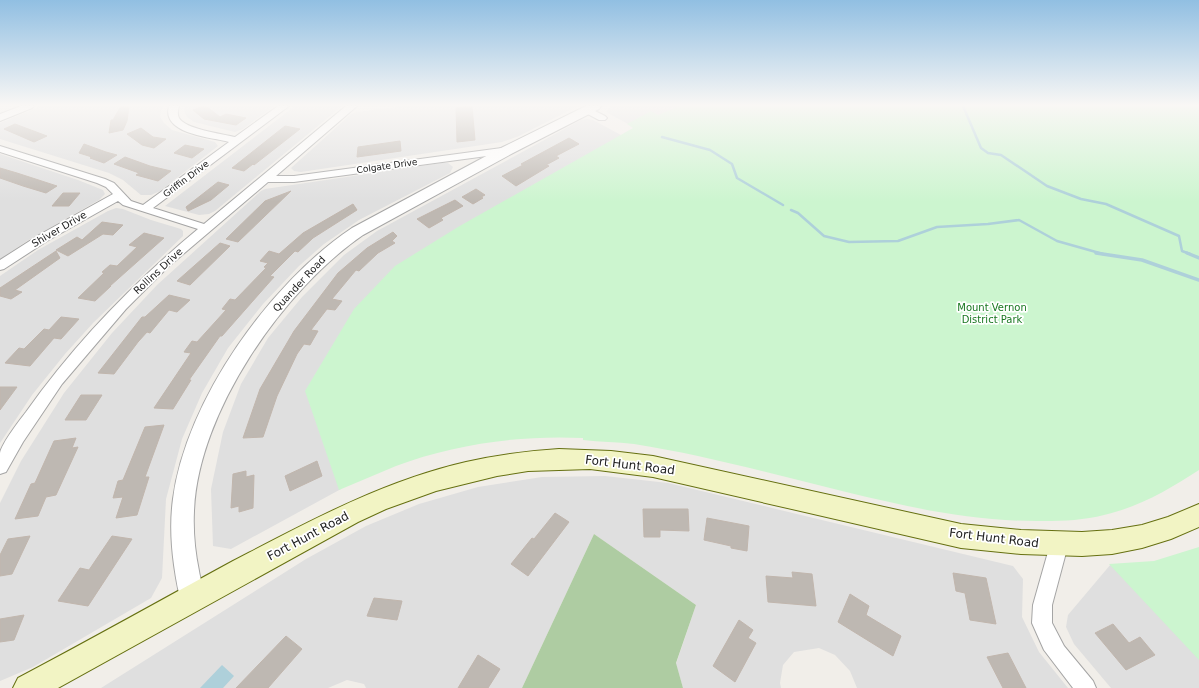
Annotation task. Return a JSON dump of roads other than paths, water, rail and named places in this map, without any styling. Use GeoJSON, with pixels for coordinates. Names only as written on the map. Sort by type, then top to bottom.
{"type":"FeatureCollection","features":[{"type":"Feature","properties":{"kind":"main road","name":"Fort Hunt Road"},"geometry":{"type":"LineString","coordinates":[[28,688],[89,657],[192,598],[351,513],[443,478],[518,462],[565,459],[618,461],[648,465],[961,536],[1059,545],[1125,540],[1162,532],[1199,516]]}},
{"type":"Feature","properties":{"kind":"street"},"geometry":{"type":"LineString","coordinates":[[225,138],[237,141]]}},
{"type":"Feature","properties":{"kind":"street","name":"Griffin Drive"},"geometry":{"type":"LineString","coordinates":[[145,209],[241,138]]}},
{"type":"Feature","properties":{"kind":"street","name":"Rollins Drive"},"geometry":{"type":"LineString","coordinates":[[0,467],[39,404],[76,356],[143,284],[206,228],[314,138]]}},
{"type":"Feature","properties":{"kind":"street","name":"Quander Road"},"geometry":{"type":"LineString","coordinates":[[192,598],[184,561],[182,528],[184,499],[189,468],[199,436],[214,403],[250,342],[291,291],[335,248],[378,220],[509,150],[535,138]]}},
{"type":"Feature","properties":{"kind":"street"},"geometry":{"type":"LineString","coordinates":[[0,149],[101,181],[110,185],[127,203],[206,228]]}},
{"type":"Feature","properties":{"kind":"street","name":"Colgate Drive"},"geometry":{"type":"LineString","coordinates":[[265,179],[294,179],[509,150]]}},
{"type":"Feature","properties":{"kind":"street","name":"Shiver Drive"},"geometry":{"type":"LineString","coordinates":[[0,266],[43,238],[120,195]]}},
{"type":"Feature","properties":{"kind":"street"},"geometry":{"type":"LineString","coordinates":[[1059,545],[1044,596],[1041,619],[1046,634],[1054,648],[1086,688]]}},
{"type":"Feature","properties":{"kind":"water"},"geometry":{"type":"Polygon","coordinates":[[[222,665],[234,676],[223,688],[200,688],[222,665]]]}},
{"type":"Feature","properties":{"kind":"waterway"},"geometry":{"type":"LineString","coordinates":[[666,138],[710,150],[732,164],[737,178],[783,205]]}},
{"type":"Feature","properties":{"kind":"waterway"},"geometry":{"type":"LineString","coordinates":[[977,138],[981,148],[988,153],[1001,155],[1047,186],[1081,199],[1106,204],[1179,236],[1182,251],[1190,254]]}},
{"type":"Feature","properties":{"kind":"waterway"},"geometry":{"type":"LineString","coordinates":[[791,210],[798,213],[824,236],[849,242],[898,241],[937,227],[988,224],[1019,220],[1057,241],[1103,254]]}},
{"type":"Feature","properties":{"kind":"waterway"},"geometry":{"type":"LineString","coordinates":[[1096,253],[1142,260],[1199,280]]}},
{"type":"Feature","properties":{"kind":"waterway"},"geometry":{"type":"LineString","coordinates":[[1187,253],[1199,258]]}},
{"type":"Feature","properties":{"kind":"park label","name":"Mount Vernon District Park"},"geometry":{"type":"Point","coordinates":[992,312]}}]}
